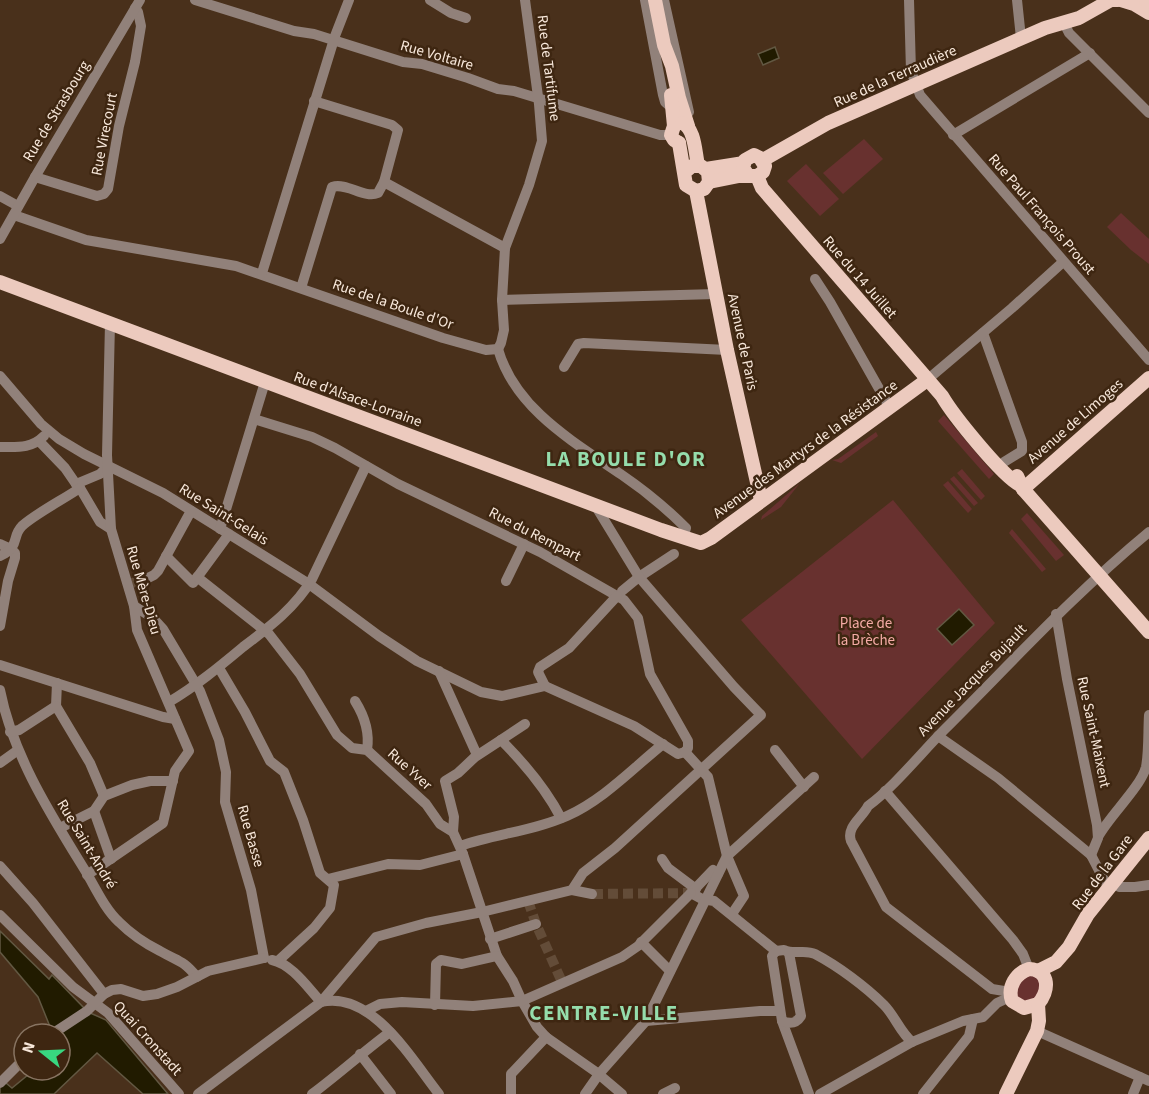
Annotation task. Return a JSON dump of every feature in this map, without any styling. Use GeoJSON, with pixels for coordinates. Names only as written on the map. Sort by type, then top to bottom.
{"type":"FeatureCollection","features":[{"type":"Feature","properties":{"kind":"main road"},"geometry":{"type":"LineString","coordinates":[[656,0],[660,25],[668,41],[679,99],[682,132],[686,185],[696,191],[704,189],[704,172],[682,132],[673,109],[665,68],[668,41]]}},
{"type":"Feature","properties":{"kind":"main road","name":"Rue de la Terraudière"},"geometry":{"type":"LineString","coordinates":[[750,171],[764,170],[763,160],[828,123],[1045,28],[1094,0]]}},
{"type":"Feature","properties":{"kind":"main road"},"geometry":{"type":"LineString","coordinates":[[1111,0],[1134,4],[1149,13]]}},
{"type":"Feature","properties":{"kind":"main road","name":"Rue de la Terraudière"},"geometry":{"type":"LineString","coordinates":[[1045,28],[1086,15],[1111,0]]}},
{"type":"Feature","properties":{"kind":"main road"},"geometry":{"type":"LineString","coordinates":[[685,172],[689,167],[704,172],[750,171]]}},
{"type":"Feature","properties":{"kind":"main road","name":"Rue du 14 Juillet"},"geometry":{"type":"LineString","coordinates":[[750,171],[1004,472],[1022,487],[1149,632]]}},
{"type":"Feature","properties":{"kind":"main road","name":"Avenue de Paris"},"geometry":{"type":"LineString","coordinates":[[696,191],[727,350],[761,500]]}},
{"type":"Feature","properties":{"kind":"main road","name":"Rue d'Alsace-Lorraine"},"geometry":{"type":"LineString","coordinates":[[1,283],[701,543]]}},
{"type":"Feature","properties":{"kind":"main road","name":"Avenue de Limoges"},"geometry":{"type":"LineString","coordinates":[[1022,487],[1149,378]]}},
{"type":"Feature","properties":{"kind":"main road","name":"Avenue des Martyrs de la Résistance"},"geometry":{"type":"LineString","coordinates":[[701,543],[927,380]]}},
{"type":"Feature","properties":{"kind":"main road","name":"Rue du 14 Juillet"},"geometry":{"type":"LineString","coordinates":[[942,396],[954,403],[1018,478],[1022,487]]}},
{"type":"Feature","properties":{"kind":"main road","name":"Rue de la Gare"},"geometry":{"type":"LineString","coordinates":[[1116,885],[1149,838]]}},
{"type":"Feature","properties":{"kind":"main road","name":"Rue de la Gare"},"geometry":{"type":"LineString","coordinates":[[1034,970],[1056,962],[1083,927],[1088,914],[1149,847]]}},
{"type":"Feature","properties":{"kind":"main road","name":"Rue de la Gare"},"geometry":{"type":"LineString","coordinates":[[1047,988],[1069,947]]}},
{"type":"Feature","properties":{"kind":"main road"},"geometry":{"type":"LineString","coordinates":[[1006,1094],[1037,1031],[1038,1004],[1047,988],[1046,980],[1034,970],[1024,971],[1015,979],[1010,994],[1014,1004],[1024,1008],[1038,1004]]}},
{"type":"Feature","properties":{"kind":"main road"},"geometry":{"type":"LineString","coordinates":[[1024,1008],[1030,1026],[1030,1044]]}},
{"type":"Feature","properties":{"kind":"street","name":"Rue Voltaire"},"geometry":{"type":"LineString","coordinates":[[195,0],[294,32],[314,34],[403,62],[422,64],[498,89],[514,91],[660,135],[682,132]]}},
{"type":"Feature","properties":{"kind":"street"},"geometry":{"type":"LineString","coordinates":[[262,273],[314,101],[349,0]]}},
{"type":"Feature","properties":{"kind":"street"},"geometry":{"type":"LineString","coordinates":[[430,0],[451,13],[466,18]]}},
{"type":"Feature","properties":{"kind":"street","name":"Rue de Tartifume"},"geometry":{"type":"LineString","coordinates":[[498,349],[503,336],[502,300],[505,248],[540,150],[541,123],[525,0]]}},
{"type":"Feature","properties":{"kind":"street"},"geometry":{"type":"LineString","coordinates":[[645,0],[663,95],[665,102],[673,109]]}},
{"type":"Feature","properties":{"kind":"street"},"geometry":{"type":"LineString","coordinates":[[664,0],[668,41]]}},
{"type":"Feature","properties":{"kind":"street"},"geometry":{"type":"LineString","coordinates":[[909,0],[911,71],[915,86]]}},
{"type":"Feature","properties":{"kind":"street"},"geometry":{"type":"LineString","coordinates":[[1017,0],[1022,38]]}},
{"type":"Feature","properties":{"kind":"street","name":"Rue de Strasbourg"},"geometry":{"type":"LineString","coordinates":[[0,239],[137,4]]}},
{"type":"Feature","properties":{"kind":"street","name":"Rue Virecourt"},"geometry":{"type":"LineString","coordinates":[[35,177],[97,196],[104,194],[108,189],[141,26],[137,4]]}},
{"type":"Feature","properties":{"kind":"street"},"geometry":{"type":"LineString","coordinates":[[1064,23],[1069,33],[1149,112]]}},
{"type":"Feature","properties":{"kind":"street"},"geometry":{"type":"LineString","coordinates":[[953,135],[1090,53]]}},
{"type":"Feature","properties":{"kind":"street","name":"Rue Paul François Proust"},"geometry":{"type":"LineString","coordinates":[[915,86],[924,101],[953,135],[1149,360]]}},
{"type":"Feature","properties":{"kind":"street"},"geometry":{"type":"LineString","coordinates":[[301,288],[332,187],[339,185],[372,195],[378,193],[384,182],[397,134],[396,127],[314,101]]}},
{"type":"Feature","properties":{"kind":"street"},"geometry":{"type":"LineString","coordinates":[[384,182],[505,248]]}},
{"type":"Feature","properties":{"kind":"street","name":"Rue de la Boule d'Or"},"geometry":{"type":"LineString","coordinates":[[0,196],[16,210],[86,240],[199,258],[262,273],[461,343],[486,350],[498,349]]}},
{"type":"Feature","properties":{"kind":"street"},"geometry":{"type":"LineString","coordinates":[[927,380],[1064,262]]}},
{"type":"Feature","properties":{"kind":"street"},"geometry":{"type":"LineString","coordinates":[[815,279],[890,408]]}},
{"type":"Feature","properties":{"kind":"street"},"geometry":{"type":"LineString","coordinates":[[502,300],[716,294]]}},
{"type":"Feature","properties":{"kind":"street","name":"Rue Mère-Dieu"},"geometry":{"type":"LineString","coordinates":[[110,323],[108,466],[111,529],[129,584],[136,630],[189,751],[175,771],[173,781]]}},
{"type":"Feature","properties":{"kind":"street"},"geometry":{"type":"LineString","coordinates":[[983,333],[1022,442],[1022,451],[1004,462]]}},
{"type":"Feature","properties":{"kind":"street"},"geometry":{"type":"LineString","coordinates":[[564,367],[578,344],[584,343],[727,350]]}},
{"type":"Feature","properties":{"kind":"street"},"geometry":{"type":"LineString","coordinates":[[498,349],[508,372],[541,416],[659,503],[686,528],[683,538]]}},
{"type":"Feature","properties":{"kind":"street","name":"Rue Saint-Gelais"},"geometry":{"type":"LineString","coordinates":[[0,376],[48,431],[84,454],[163,494],[309,584],[401,651],[481,692],[502,696],[544,687]]}},
{"type":"Feature","properties":{"kind":"street"},"geometry":{"type":"LineString","coordinates":[[198,577],[224,532],[265,382]]}},
{"type":"Feature","properties":{"kind":"street","name":"Rue du Rempart"},"geometry":{"type":"LineString","coordinates":[[254,419],[312,437],[398,484],[620,593],[636,613],[650,674],[688,741],[688,748],[685,752]]}},
{"type":"Feature","properties":{"kind":"street"},"geometry":{"type":"LineString","coordinates":[[0,447],[26,447],[39,441],[48,431]]}},
{"type":"Feature","properties":{"kind":"street"},"geometry":{"type":"LineString","coordinates":[[39,441],[78,486],[100,522],[111,529]]}},
{"type":"Feature","properties":{"kind":"street"},"geometry":{"type":"LineString","coordinates":[[8,581],[0,557],[12,549],[21,527],[78,486],[100,474],[108,466]]}},
{"type":"Feature","properties":{"kind":"street"},"geometry":{"type":"LineString","coordinates":[[169,702],[197,686],[265,630],[309,584],[366,466]]}},
{"type":"Feature","properties":{"kind":"street"},"geometry":{"type":"LineString","coordinates":[[572,890],[583,873],[615,848],[761,715],[639,577],[595,505]]}},
{"type":"Feature","properties":{"kind":"street"},"geometry":{"type":"LineString","coordinates":[[146,579],[154,575],[191,511]]}},
{"type":"Feature","properties":{"kind":"street","name":"Avenue Jacques Bujault"},"geometry":{"type":"LineString","coordinates":[[1010,994],[992,989],[886,907],[849,838],[851,828],[868,806],[1056,614],[1149,532]]}},
{"type":"Feature","properties":{"kind":"street"},"geometry":{"type":"LineString","coordinates":[[0,544],[12,549],[15,553],[0,626]]}},
{"type":"Feature","properties":{"kind":"street"},"geometry":{"type":"LineString","coordinates":[[506,581],[524,544]]}},
{"type":"Feature","properties":{"kind":"street"},"geometry":{"type":"LineString","coordinates":[[674,554],[639,577],[620,593],[569,648],[540,667],[538,672],[544,687],[634,726],[678,754],[685,752],[702,769],[708,777],[728,856],[744,896],[732,914]]}},
{"type":"Feature","properties":{"kind":"street","name":"Rue Yver"},"geometry":{"type":"LineString","coordinates":[[166,556],[193,583],[198,577],[265,630],[300,674],[337,735],[352,748],[367,750],[426,804],[440,824],[453,832],[462,850],[496,956],[546,1038]]}},
{"type":"Feature","properties":{"kind":"street","name":"Rue Basse"},"geometry":{"type":"LineString","coordinates":[[134,606],[153,618],[163,629],[197,686],[219,740],[226,772],[225,801],[251,890],[264,958]]}},
{"type":"Feature","properties":{"kind":"street","name":"Rue Saint-Maixent"},"geometry":{"type":"LineString","coordinates":[[1056,614],[1096,816],[1098,838],[1091,855]]}},
{"type":"Feature","properties":{"kind":"street"},"geometry":{"type":"LineString","coordinates":[[0,664],[175,719]]}},
{"type":"Feature","properties":{"kind":"street"},"geometry":{"type":"LineString","coordinates":[[219,668],[270,761],[284,772],[320,873],[334,885],[330,908],[314,928],[278,961]]}},
{"type":"Feature","properties":{"kind":"street"},"geometry":{"type":"LineString","coordinates":[[439,671],[477,755]]}},
{"type":"Feature","properties":{"kind":"street"},"geometry":{"type":"LineString","coordinates":[[57,683],[56,706],[90,763],[105,796]]}},
{"type":"Feature","properties":{"kind":"street","name":"Rue Saint-André"},"geometry":{"type":"LineString","coordinates":[[0,690],[10,732],[30,777],[87,875],[116,919],[136,937],[186,963],[197,977]]}},
{"type":"Feature","properties":{"kind":"street"},"geometry":{"type":"LineString","coordinates":[[356,701],[369,736],[367,750]]}},
{"type":"Feature","properties":{"kind":"street"},"geometry":{"type":"LineString","coordinates":[[10,732],[19,730],[56,706]]}},
{"type":"Feature","properties":{"kind":"street"},"geometry":{"type":"LineString","coordinates":[[1098,838],[1108,820],[1139,781],[1146,767],[1149,715]]}},
{"type":"Feature","properties":{"kind":"street"},"geometry":{"type":"LineString","coordinates":[[453,832],[454,817],[445,781],[458,773],[477,755],[525,724]]}},
{"type":"Feature","properties":{"kind":"street"},"geometry":{"type":"LineString","coordinates":[[938,736],[998,778],[1091,855],[1107,884],[1135,887],[1149,885]]}},
{"type":"Feature","properties":{"kind":"street"},"geometry":{"type":"LineString","coordinates":[[501,740],[521,759],[561,818]]}},
{"type":"Feature","properties":{"kind":"street"},"geometry":{"type":"LineString","coordinates":[[328,879],[388,864],[420,865],[516,830],[549,823],[591,803],[663,744]]}},
{"type":"Feature","properties":{"kind":"street"},"geometry":{"type":"LineString","coordinates":[[800,771],[777,748],[804,787]]}},
{"type":"Feature","properties":{"kind":"street"},"geometry":{"type":"LineString","coordinates":[[0,763],[18,750]]}},
{"type":"Feature","properties":{"kind":"street"},"geometry":{"type":"LineString","coordinates":[[585,1094],[599,1074],[646,1021],[728,856],[814,777]]}},
{"type":"Feature","properties":{"kind":"street"},"geometry":{"type":"LineString","coordinates":[[60,828],[94,812],[105,796],[132,785],[150,781],[173,781],[163,823],[87,875]]}},
{"type":"Feature","properties":{"kind":"street"},"geometry":{"type":"LineString","coordinates":[[885,790],[1013,940],[1034,970]]}},
{"type":"Feature","properties":{"kind":"street"},"geometry":{"type":"LineString","coordinates":[[94,812],[111,859]]}},
{"type":"Feature","properties":{"kind":"street"},"geometry":{"type":"LineString","coordinates":[[662,859],[668,868],[705,900],[714,901],[776,951]]}},
{"type":"Feature","properties":{"kind":"street"},"geometry":{"type":"LineString","coordinates":[[0,866],[33,903],[104,994]]}},
{"type":"Feature","properties":{"kind":"street"},"geometry":{"type":"LineString","coordinates":[[366,1011],[380,1004],[402,1002],[473,1006],[522,1001],[614,961],[631,951],[713,870],[718,874]]}},
{"type":"Feature","properties":{"kind":"street"},"geometry":{"type":"LineString","coordinates":[[198,1094],[321,1002],[372,941],[383,934],[572,890],[592,894]]}},
{"type":"Feature","properties":{"kind":"street","name":"Quai Cronstadt"},"geometry":{"type":"LineString","coordinates":[[0,915],[91,1007],[108,1013],[179,1094]]}},
{"type":"Feature","properties":{"kind":"street"},"geometry":{"type":"LineString","coordinates":[[490,939],[536,924]]}},
{"type":"Feature","properties":{"kind":"street"},"geometry":{"type":"LineString","coordinates":[[641,942],[670,971]]}},
{"type":"Feature","properties":{"kind":"street"},"geometry":{"type":"LineString","coordinates":[[809,1094],[781,1016],[772,956],[776,951],[784,950],[789,953],[807,951],[839,969],[886,1006],[904,1036],[912,1042]]}},
{"type":"Feature","properties":{"kind":"street"},"geometry":{"type":"LineString","coordinates":[[646,1021],[760,1011],[781,1016],[793,1023],[801,1016],[789,953]]}},
{"type":"Feature","properties":{"kind":"street"},"geometry":{"type":"LineString","coordinates":[[435,1005],[436,964],[441,960],[462,964],[496,956]]}},
{"type":"Feature","properties":{"kind":"street"},"geometry":{"type":"LineString","coordinates":[[69,1022],[112,990],[122,989],[143,996],[157,994],[212,970],[264,958],[278,961],[291,970],[321,1002]]}},
{"type":"Feature","properties":{"kind":"street"},"geometry":{"type":"LineString","coordinates":[[820,1094],[912,1042],[963,1021],[983,1017],[1010,994]]}},
{"type":"Feature","properties":{"kind":"street"},"geometry":{"type":"LineString","coordinates":[[321,1002],[332,999],[341,1000],[374,1016],[390,1032],[433,1092]]}},
{"type":"Feature","properties":{"kind":"street"},"geometry":{"type":"LineString","coordinates":[[923,1094],[969,1036],[973,1019]]}},
{"type":"Feature","properties":{"kind":"street"},"geometry":{"type":"LineString","coordinates":[[1037,1031],[1144,1079],[1133,1094]]}},
{"type":"Feature","properties":{"kind":"street"},"geometry":{"type":"LineString","coordinates":[[312,1094],[339,1075],[360,1054],[390,1032]]}},
{"type":"Feature","properties":{"kind":"street"},"geometry":{"type":"LineString","coordinates":[[511,1094],[511,1074],[546,1038],[599,1074],[622,1094]]}},
{"type":"Feature","properties":{"kind":"street"},"geometry":{"type":"LineString","coordinates":[[360,1054],[391,1094]]}},
{"type":"Feature","properties":{"kind":"street"},"geometry":{"type":"LineString","coordinates":[[1,1081],[12,1070]]}},
{"type":"Feature","properties":{"kind":"street"},"geometry":{"type":"LineString","coordinates":[[663,1094],[675,1088]]}},
{"type":"Feature","properties":{"kind":"green space"},"geometry":{"type":"Polygon","coordinates":[[[864,139],[883,159],[843,194],[823,173],[864,139]]]}},
{"type":"Feature","properties":{"kind":"green space"},"geometry":{"type":"Polygon","coordinates":[[[806,164],[839,199],[820,216],[787,181],[806,164]]]}},
{"type":"Feature","properties":{"kind":"green space"},"geometry":{"type":"Polygon","coordinates":[[[1121,213],[1149,239],[1149,264],[1107,227],[1121,213]]]}},
{"type":"Feature","properties":{"kind":"green space"},"geometry":{"type":"Polygon","coordinates":[[[944,415],[994,474],[989,479],[938,421],[944,415]]]}},
{"type":"Feature","properties":{"kind":"green space"},"geometry":{"type":"Polygon","coordinates":[[[876,432],[878,436],[841,463],[832,460],[838,459],[876,432]]]}},
{"type":"Feature","properties":{"kind":"green space"},"geometry":{"type":"Polygon","coordinates":[[[962,469],[985,496],[981,500],[957,473],[962,469]]]}},
{"type":"Feature","properties":{"kind":"green space"},"geometry":{"type":"Polygon","coordinates":[[[954,476],[978,503],[974,506],[950,479],[954,476]]]}},
{"type":"Feature","properties":{"kind":"green space"},"geometry":{"type":"Polygon","coordinates":[[[948,481],[972,509],[968,513],[943,485],[948,481]]]}},
{"type":"Feature","properties":{"kind":"green space"},"geometry":{"type":"Polygon","coordinates":[[[800,483],[781,507],[761,520],[762,516],[800,483]]]}},
{"type":"Feature","properties":{"kind":"green space","name":"Place de la Brèche"},"geometry":{"type":"Polygon","coordinates":[[[893,500],[995,623],[862,759],[741,620],[893,500]]]}},
{"type":"Feature","properties":{"kind":"green space"},"geometry":{"type":"Polygon","coordinates":[[[1027,513],[1064,555],[1056,561],[1021,519],[1027,513]]]}},
{"type":"Feature","properties":{"kind":"green space"},"geometry":{"type":"Polygon","coordinates":[[[1012,529],[1046,569],[1042,572],[1009,533],[1012,529]]]}},
{"type":"Feature","properties":{"kind":"green space"},"geometry":{"type":"Polygon","coordinates":[[[1029,973],[1043,982],[1035,1002],[1019,1001],[1014,988],[1029,973]]]}},
{"type":"Feature","properties":{"kind":"shaded area"},"geometry":{"type":"Polygon","coordinates":[[[775,47],[779,58],[763,65],[758,54],[775,47]]]}},
{"type":"Feature","properties":{"kind":"shaded area"},"geometry":{"type":"Polygon","coordinates":[[[959,609],[974,625],[952,645],[937,629],[959,609]]]}},
{"type":"Feature","properties":{"kind":"shaded area"},"geometry":{"type":"Polygon","coordinates":[[[0,931],[49,979],[52,975],[88,1012],[106,1020],[168,1094],[143,1094],[97,1053],[72,1077],[72,1022],[48,1022],[38,997],[0,952],[0,931]]]}},
{"type":"Feature","properties":{"kind":"shaded area"},"geometry":{"type":"Polygon","coordinates":[[[0,1078],[12,1088],[19,1082],[67,1082],[54,1094],[0,1094],[0,1078]]]}},
{"type":"Feature","properties":{"kind":"tunnel"},"geometry":{"type":"LineString","coordinates":[[132,583],[146,579]]}},
{"type":"Feature","properties":{"kind":"tunnel"},"geometry":{"type":"LineString","coordinates":[[593,894],[691,893]]}},
{"type":"Feature","properties":{"kind":"tunnel"},"geometry":{"type":"LineString","coordinates":[[528,901],[562,982]]}},
{"type":"Feature","properties":{"kind":"district","name":"LA BOULE D'OR"},"geometry":{"type":"Point","coordinates":[626,459]}},
{"type":"Feature","properties":{"kind":"district","name":"CENTRE-VILLE"},"geometry":{"type":"Point","coordinates":[604,1013]}}]}
